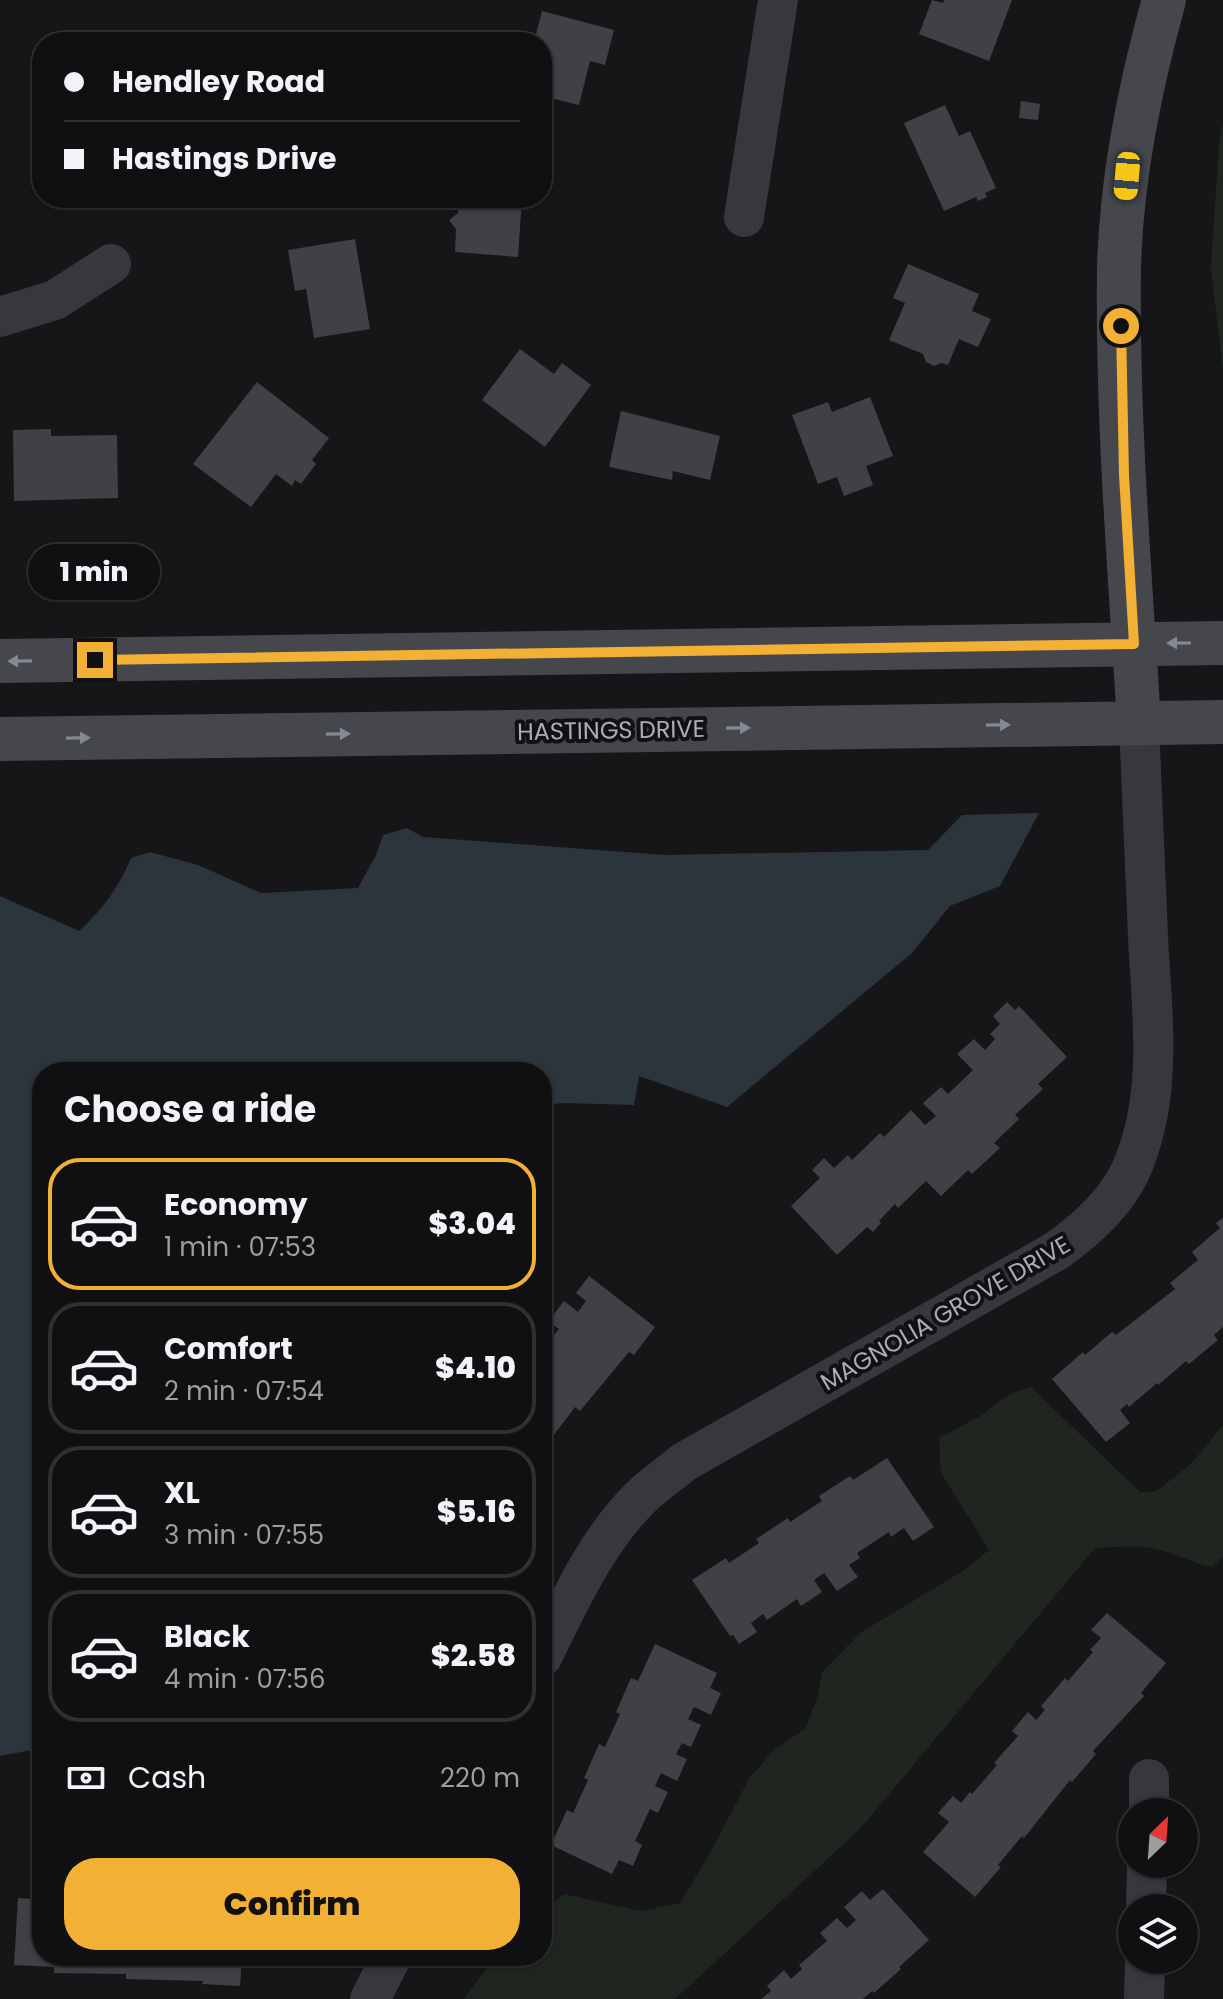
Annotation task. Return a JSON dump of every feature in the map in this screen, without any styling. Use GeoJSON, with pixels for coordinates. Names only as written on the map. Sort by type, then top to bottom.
{"type":"FeatureCollection","features":[{"type":"Feature","properties":{"kind":"street"},"geometry":{"type":"LineString","coordinates":[[744,217],[778,0]]}},
{"type":"Feature","properties":{"kind":"street"},"geometry":{"type":"LineString","coordinates":[[1139,723],[1124,475],[1119,267],[1127,176],[1145,73],[1164,0]]}},
{"type":"Feature","properties":{"kind":"street"},"geometry":{"type":"LineString","coordinates":[[0,317],[55,300],[111,264]]}},
{"type":"Feature","properties":{"kind":"street"},"geometry":{"type":"LineString","coordinates":[[0,661],[1223,643]]}},
{"type":"Feature","properties":{"kind":"street","name":"HASTINGS DRIVE"},"geometry":{"type":"LineString","coordinates":[[0,739],[1223,722]]}},
{"type":"Feature","properties":{"kind":"street","name":"MAGNOLIA GROVE DRIVE"},"geometry":{"type":"LineString","coordinates":[[552,1637],[587,1568],[605,1540],[641,1498],[684,1462],[1056,1251],[1078,1236],[1110,1205],[1129,1173],[1144,1132],[1152,1092],[1153,1033],[1139,723]]}},
{"type":"Feature","properties":{"kind":"street"},"geometry":{"type":"LineString","coordinates":[[370,1999],[387,1966]]}},
{"type":"Feature","properties":{"kind":"street"},"geometry":{"type":"LineString","coordinates":[[1144,1999],[1145,1974]]}},
{"type":"Feature","properties":{"kind":"shaded area"},"geometry":{"type":"Polygon","coordinates":[[[1223,124],[1223,371],[1211,269],[1219,142],[1223,124]]]}},
{"type":"Feature","properties":{"kind":"shaded area"},"geometry":{"type":"Polygon","coordinates":[[[1039,813],[1000,886],[950,906],[912,953],[727,1107],[639,1076],[634,1105],[552,1104],[552,1062],[32,1062],[32,1750],[0,1756],[0,896],[79,931],[110,897],[131,858],[150,852],[198,865],[261,893],[358,888],[383,835],[407,828],[423,837],[665,855],[928,850],[962,815],[1039,813]]]}},
{"type":"Feature","properties":{"kind":"shaded area"},"geometry":{"type":"Polygon","coordinates":[[[1031,1387],[1140,1492],[1155,1492],[1191,1464],[1223,1425],[1223,1556],[1212,1567],[1152,1548],[1095,1548],[859,1830],[675,1999],[464,1999],[489,1966],[552,1966],[552,1904],[564,1894],[641,1911],[680,1903],[750,1777],[775,1749],[805,1729],[817,1698],[822,1672],[860,1633],[963,1571],[989,1550],[941,1473],[939,1438],[980,1416],[1010,1394],[1031,1387]]]}},
{"type":"Feature","properties":{"kind":"building"},"geometry":{"type":"Polygon","coordinates":[[[932,0],[943,3],[944,0],[1012,0],[989,61],[919,34],[932,0]]]}},
{"type":"Feature","properties":{"kind":"building"},"geometry":{"type":"Polygon","coordinates":[[[542,11],[614,30],[605,65],[590,61],[579,105],[552,98],[552,32],[537,32],[542,11]]]}},
{"type":"Feature","properties":{"kind":"building"},"geometry":{"type":"Polygon","coordinates":[[[1021,101],[1040,104],[1038,120],[1019,118],[1021,101]]]}},
{"type":"Feature","properties":{"kind":"building"},"geometry":{"type":"Polygon","coordinates":[[[945,105],[959,136],[970,131],[996,188],[978,201],[976,197],[944,211],[904,123],[945,105]]]}},
{"type":"Feature","properties":{"kind":"building"},"geometry":{"type":"Polygon","coordinates":[[[458,208],[521,208],[518,257],[455,252],[456,229],[449,220],[458,213],[458,208]]]}},
{"type":"Feature","properties":{"kind":"building"},"geometry":{"type":"Polygon","coordinates":[[[355,239],[370,329],[314,338],[306,289],[295,291],[288,250],[355,239]]]}},
{"type":"Feature","properties":{"kind":"building"},"geometry":{"type":"Polygon","coordinates":[[[908,264],[979,294],[972,311],[991,319],[978,347],[959,339],[948,365],[941,363],[934,366],[926,362],[923,354],[889,340],[905,303],[893,298],[908,264]]]}},
{"type":"Feature","properties":{"kind":"building"},"geometry":{"type":"Polygon","coordinates":[[[520,349],[554,374],[562,363],[591,385],[545,447],[482,400],[520,349]]]}},
{"type":"Feature","properties":{"kind":"building"},"geometry":{"type":"Polygon","coordinates":[[[257,382],[329,438],[312,460],[316,464],[301,484],[295,480],[292,486],[276,474],[251,507],[193,464],[257,382]]]}},
{"type":"Feature","properties":{"kind":"building"},"geometry":{"type":"Polygon","coordinates":[[[870,397],[893,456],[866,466],[873,485],[844,496],[837,477],[818,484],[792,415],[828,402],[832,412],[870,397]]]}},
{"type":"Feature","properties":{"kind":"building"},"geometry":{"type":"Polygon","coordinates":[[[621,411],[720,436],[710,480],[673,471],[672,480],[609,467],[621,411]]]}},
{"type":"Feature","properties":{"kind":"building"},"geometry":{"type":"Polygon","coordinates":[[[51,429],[51,436],[117,435],[118,498],[14,501],[13,430],[51,429]]]}},
{"type":"Feature","properties":{"kind":"building"},"geometry":{"type":"Polygon","coordinates":[[[1007,1002],[1015,1010],[1019,1006],[1067,1057],[1038,1084],[1043,1089],[1015,1115],[1019,1119],[994,1143],[1000,1148],[972,1174],[968,1170],[941,1196],[926,1181],[898,1208],[895,1204],[873,1232],[867,1227],[837,1255],[791,1206],[820,1178],[812,1170],[824,1158],[834,1168],[848,1155],[852,1160],[880,1133],[884,1137],[911,1110],[925,1125],[936,1116],[923,1103],[941,1087],[948,1094],[973,1070],[957,1054],[974,1039],[985,1050],[995,1039],[990,1034],[1000,1024],[993,1016],[1007,1002]]]}},
{"type":"Feature","properties":{"kind":"building"},"geometry":{"type":"Polygon","coordinates":[[[1223,1218],[1223,1327],[1214,1335],[1218,1340],[1189,1364],[1186,1361],[1129,1407],[1127,1404],[1120,1410],[1130,1423],[1106,1442],[1052,1379],[1083,1352],[1085,1355],[1112,1332],[1116,1335],[1175,1289],[1170,1283],[1198,1260],[1192,1252],[1220,1228],[1216,1223],[1223,1218]]]}},
{"type":"Feature","properties":{"kind":"building"},"geometry":{"type":"Polygon","coordinates":[[[589,1276],[655,1327],[634,1355],[629,1352],[580,1411],[575,1407],[553,1436],[552,1337],[559,1329],[552,1325],[552,1317],[564,1301],[578,1312],[586,1301],[576,1293],[589,1276]]]}},
{"type":"Feature","properties":{"kind":"building"},"geometry":{"type":"Polygon","coordinates":[[[887,1458],[934,1527],[913,1541],[904,1528],[891,1537],[889,1532],[857,1553],[860,1558],[849,1565],[858,1577],[837,1591],[824,1573],[814,1580],[822,1592],[801,1606],[797,1599],[767,1620],[763,1614],[751,1623],[757,1632],[739,1644],[733,1635],[730,1636],[692,1580],[726,1558],[729,1563],[759,1543],[756,1539],[822,1501],[819,1496],[850,1476],[853,1480],[887,1458]]]}},
{"type":"Feature","properties":{"kind":"building"},"geometry":{"type":"Polygon","coordinates":[[[1107,1613],[1166,1663],[1141,1693],[1144,1696],[1093,1751],[1096,1754],[1072,1782],[1070,1780],[1024,1838],[1022,1836],[975,1897],[923,1852],[949,1822],[938,1813],[953,1796],[961,1803],[970,1792],[972,1794],[1018,1736],[1012,1731],[1028,1712],[1036,1720],[1045,1710],[1041,1706],[1093,1652],[1090,1650],[1101,1638],[1091,1630],[1107,1613]]]}},
{"type":"Feature","properties":{"kind":"building"},"geometry":{"type":"Polygon","coordinates":[[[655,1644],[717,1673],[710,1688],[721,1693],[711,1715],[694,1707],[688,1719],[701,1725],[691,1747],[682,1743],[676,1754],[687,1759],[677,1781],[661,1773],[655,1786],[668,1792],[658,1813],[650,1809],[635,1841],[642,1845],[633,1866],[619,1860],[612,1874],[552,1843],[567,1810],[573,1813],[588,1780],[584,1778],[599,1744],[605,1747],[620,1714],[616,1712],[631,1678],[638,1681],[655,1644]]]}},
{"type":"Feature","properties":{"kind":"building"},"geometry":{"type":"Polygon","coordinates":[[[883,1889],[929,1940],[899,1967],[901,1969],[863,1999],[761,1999],[771,1991],[767,1986],[784,1970],[791,1979],[802,1969],[799,1965],[827,1941],[820,1933],[837,1918],[847,1928],[856,1920],[844,1907],[862,1891],[870,1900],[883,1889]]]}},
{"type":"Feature","properties":{"kind":"building"},"geometry":{"type":"Polygon","coordinates":[[[18,1898],[32,1899],[32,1966],[14,1965],[18,1898]]]}},
{"type":"Feature","properties":{"kind":"building"},"geometry":{"type":"Polygon","coordinates":[[[34,1966],[241,1966],[240,1986],[202,1984],[203,1981],[126,1979],[126,1974],[54,1973],[54,1967],[34,1966]]]}},
{"type":"Feature","properties":{"kind":"route"},"geometry":{"type":"LineString","coordinates":[[95,660],[1134,644],[1124,475],[1121,326]]}}]}
